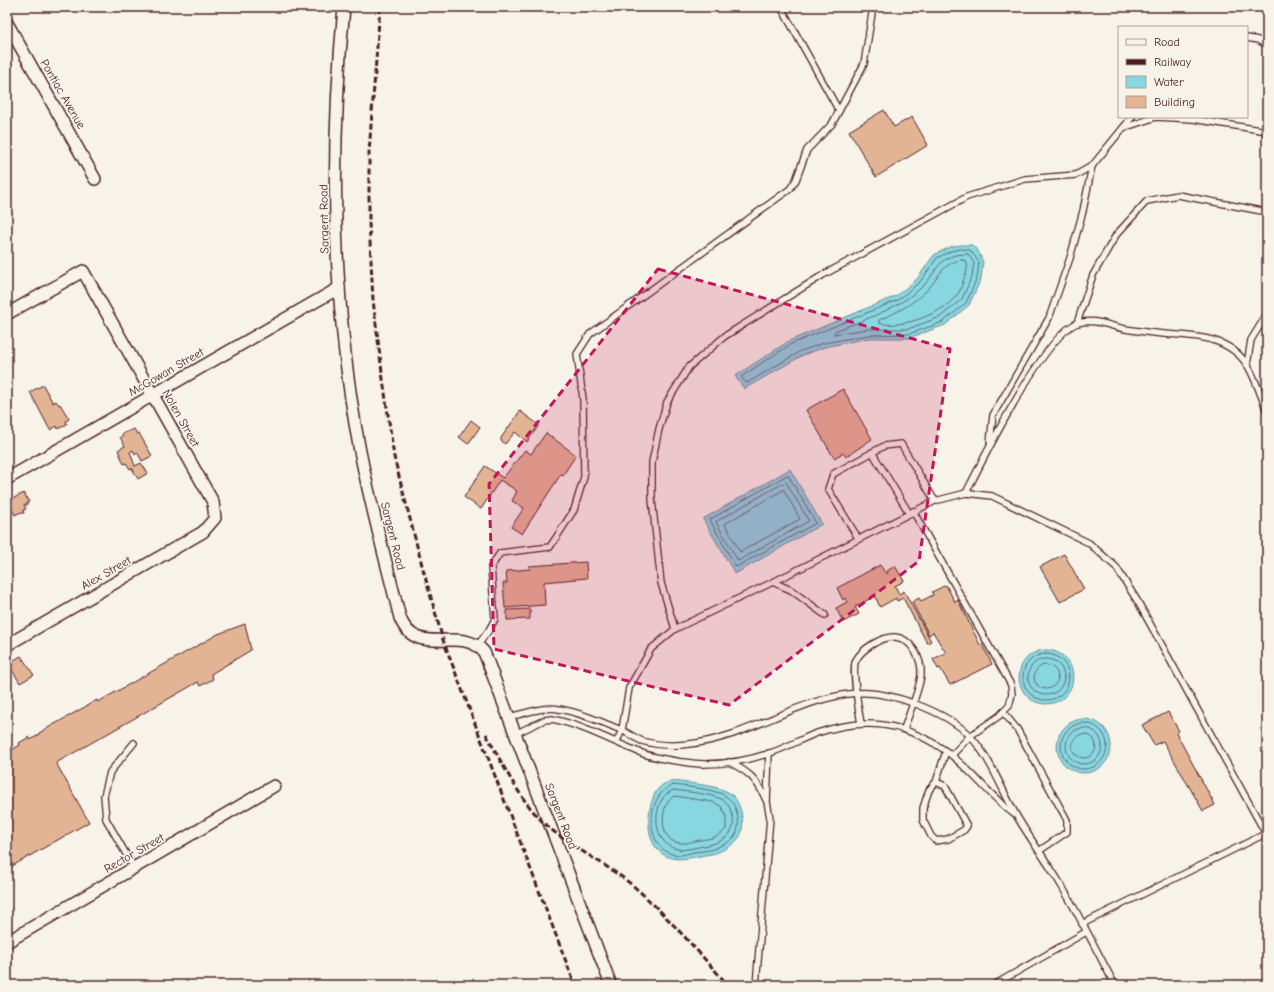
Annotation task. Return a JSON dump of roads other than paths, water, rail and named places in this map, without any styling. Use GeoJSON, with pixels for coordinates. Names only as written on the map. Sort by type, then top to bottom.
{"type":"FeatureCollection","features":[{"type":"Feature","properties":{"kind":"street","name":"Sargent Road"},"geometry":{"type":"LineString","coordinates":[[344,7],[339,60],[336,130],[336,198],[339,288],[348,375],[359,446],[400,618],[404,628],[412,636],[424,639],[468,641],[478,644],[484,652],[611,985]]}},
{"type":"Feature","properties":{"kind":"street","name":"Pontiac Avenue"},"geometry":{"type":"LineString","coordinates":[[7,23],[95,179]]}},
{"type":"Feature","properties":{"kind":"street","name":"Nolen Street"},"geometry":{"type":"LineString","coordinates":[[7,314],[83,271],[213,502],[215,518]]}},
{"type":"Feature","properties":{"kind":"street","name":"McGowan Street"},"geometry":{"type":"LineString","coordinates":[[7,479],[339,288]]}},
{"type":"Feature","properties":{"kind":"street","name":"Alex Street"},"geometry":{"type":"LineString","coordinates":[[7,645],[203,532],[215,518]]}},
{"type":"Feature","properties":{"kind":"street","name":"Rector Street"},"geometry":{"type":"LineString","coordinates":[[7,942],[274,786]]}},
{"type":"Feature","properties":{"kind":"lane"},"geometry":{"type":"LineString","coordinates":[[781,7],[839,111]]}},
{"type":"Feature","properties":{"kind":"lane"},"geometry":{"type":"LineString","coordinates":[[478,644],[489,630],[495,619],[492,567],[500,553],[550,547],[574,510],[584,477],[584,414],[577,354],[582,345],[590,334],[790,189],[796,180],[807,150],[832,124],[864,64],[873,7]]}},
{"type":"Feature","properties":{"kind":"lane"},"geometry":{"type":"LineString","coordinates":[[1248,38],[1258,40],[1267,45]]}},
{"type":"Feature","properties":{"kind":"lane"},"geometry":{"type":"LineString","coordinates":[[675,629],[661,583],[652,498],[652,462],[659,429],[667,402],[689,367],[725,336],[823,274],[967,197],[1025,179],[1076,175],[1092,166],[1131,118]]}},
{"type":"Feature","properties":{"kind":"lane"},"geometry":{"type":"LineString","coordinates":[[1123,128],[1153,118]]}},
{"type":"Feature","properties":{"kind":"lane"},"geometry":{"type":"LineString","coordinates":[[1174,118],[1193,119],[1267,131]]}},
{"type":"Feature","properties":{"kind":"lane"},"geometry":{"type":"LineString","coordinates":[[990,445],[993,415],[1049,318],[1070,258],[1083,211],[1092,166]]}},
{"type":"Feature","properties":{"kind":"lane"},"geometry":{"type":"LineString","coordinates":[[966,493],[990,445],[1052,344],[1077,323],[1093,275],[1116,235],[1147,201],[1178,195],[1267,212]]}},
{"type":"Feature","properties":{"kind":"lane"},"geometry":{"type":"LineString","coordinates":[[1247,366],[1251,340],[1267,314]]}},
{"type":"Feature","properties":{"kind":"lane"},"geometry":{"type":"LineString","coordinates":[[1077,323],[1097,322],[1143,332],[1206,338],[1228,345],[1247,366],[1267,411]]}},
{"type":"Feature","properties":{"kind":"lane"},"geometry":{"type":"LineString","coordinates":[[858,538],[828,489],[833,474],[884,446],[901,444],[934,500]]}},
{"type":"Feature","properties":{"kind":"lane"},"geometry":{"type":"LineString","coordinates":[[872,452],[911,512],[1011,684],[1012,694],[1009,706],[970,736],[952,755]]}},
{"type":"Feature","properties":{"kind":"lane"},"geometry":{"type":"LineString","coordinates":[[617,741],[622,730],[629,688],[651,649],[675,629],[934,500],[966,493],[992,496],[1088,543],[1116,567],[1138,602],[1266,834],[1082,924]]}},
{"type":"Feature","properties":{"kind":"lane"},"geometry":{"type":"LineString","coordinates":[[772,582],[791,590],[825,616]]}},
{"type":"Feature","properties":{"kind":"lane"},"geometry":{"type":"LineString","coordinates":[[861,724],[854,670],[856,660],[867,648],[883,640],[895,637],[905,640],[912,647],[920,662],[921,674],[904,729]]}},
{"type":"Feature","properties":{"kind":"lane"},"geometry":{"type":"LineString","coordinates":[[509,717],[558,708],[622,730],[641,741],[664,744],[688,744],[710,741],[750,729],[788,711],[820,699],[858,693],[886,695],[934,711],[952,720],[970,736],[981,751],[1016,816],[1062,886],[1115,985]]}},
{"type":"Feature","properties":{"kind":"lane"},"geometry":{"type":"LineString","coordinates":[[1003,712],[1017,729],[1067,820],[1067,832],[1039,851]]}},
{"type":"Feature","properties":{"kind":"lane"},"geometry":{"type":"LineString","coordinates":[[514,734],[544,720],[552,719],[617,741],[640,752],[663,759],[703,764],[728,762],[770,753],[818,733],[861,724],[887,726],[914,732],[952,755],[990,790],[1002,805],[1016,816]]}},
{"type":"Feature","properties":{"kind":"lane"},"geometry":{"type":"LineString","coordinates":[[134,743],[110,772],[104,796],[106,819],[134,868]]}},
{"type":"Feature","properties":{"kind":"lane"},"geometry":{"type":"LineString","coordinates":[[936,782],[945,786],[966,826],[964,830],[941,842],[936,842],[931,836],[923,820],[923,808],[929,790],[936,782],[946,751]]}},
{"type":"Feature","properties":{"kind":"lane"},"geometry":{"type":"LineString","coordinates":[[767,802],[770,753]]}},
{"type":"Feature","properties":{"kind":"lane"},"geometry":{"type":"LineString","coordinates":[[728,762],[742,768],[759,783],[767,802],[770,818],[756,985]]}},
{"type":"Feature","properties":{"kind":"lane"},"geometry":{"type":"LineString","coordinates":[[994,985],[1086,932]]}},
{"type":"Feature","properties":{"kind":"water"},"geometry":{"type":"Polygon","coordinates":[[[972,245],[978,251],[983,262],[981,279],[969,305],[945,325],[909,338],[869,338],[825,347],[803,355],[744,389],[735,376],[789,341],[896,296],[917,279],[934,255],[950,247],[972,245]]]}},
{"type":"Feature","properties":{"kind":"water"},"geometry":{"type":"Polygon","coordinates":[[[790,469],[822,524],[735,574],[703,519],[790,469]]]}},
{"type":"Feature","properties":{"kind":"water"},"geometry":{"type":"Polygon","coordinates":[[[1046,650],[1056,652],[1065,658],[1071,667],[1073,677],[1071,687],[1065,696],[1056,702],[1046,704],[1036,702],[1027,696],[1021,687],[1019,677],[1021,667],[1027,658],[1036,652],[1046,650]]]}},
{"type":"Feature","properties":{"kind":"water"},"geometry":{"type":"Polygon","coordinates":[[[1084,719],[1094,721],[1103,727],[1109,736],[1111,746],[1109,756],[1103,765],[1094,771],[1084,773],[1074,771],[1065,765],[1059,756],[1057,746],[1059,736],[1065,727],[1074,721],[1084,719]]]}},
{"type":"Feature","properties":{"kind":"water"},"geometry":{"type":"Polygon","coordinates":[[[674,781],[715,787],[732,795],[739,806],[742,819],[742,831],[738,839],[728,848],[712,854],[679,859],[662,854],[656,848],[650,834],[650,808],[656,791],[665,784],[674,781]]]}},
{"type":"Feature","properties":{"kind":"railway"},"geometry":{"type":"LineString","coordinates":[[380,7],[369,152],[369,222],[373,300],[394,457],[443,640],[575,985]]}},
{"type":"Feature","properties":{"kind":"railway"},"geometry":{"type":"LineString","coordinates":[[486,734],[515,786],[542,821],[563,839],[618,874],[638,890],[673,924],[728,985]]}}]}
